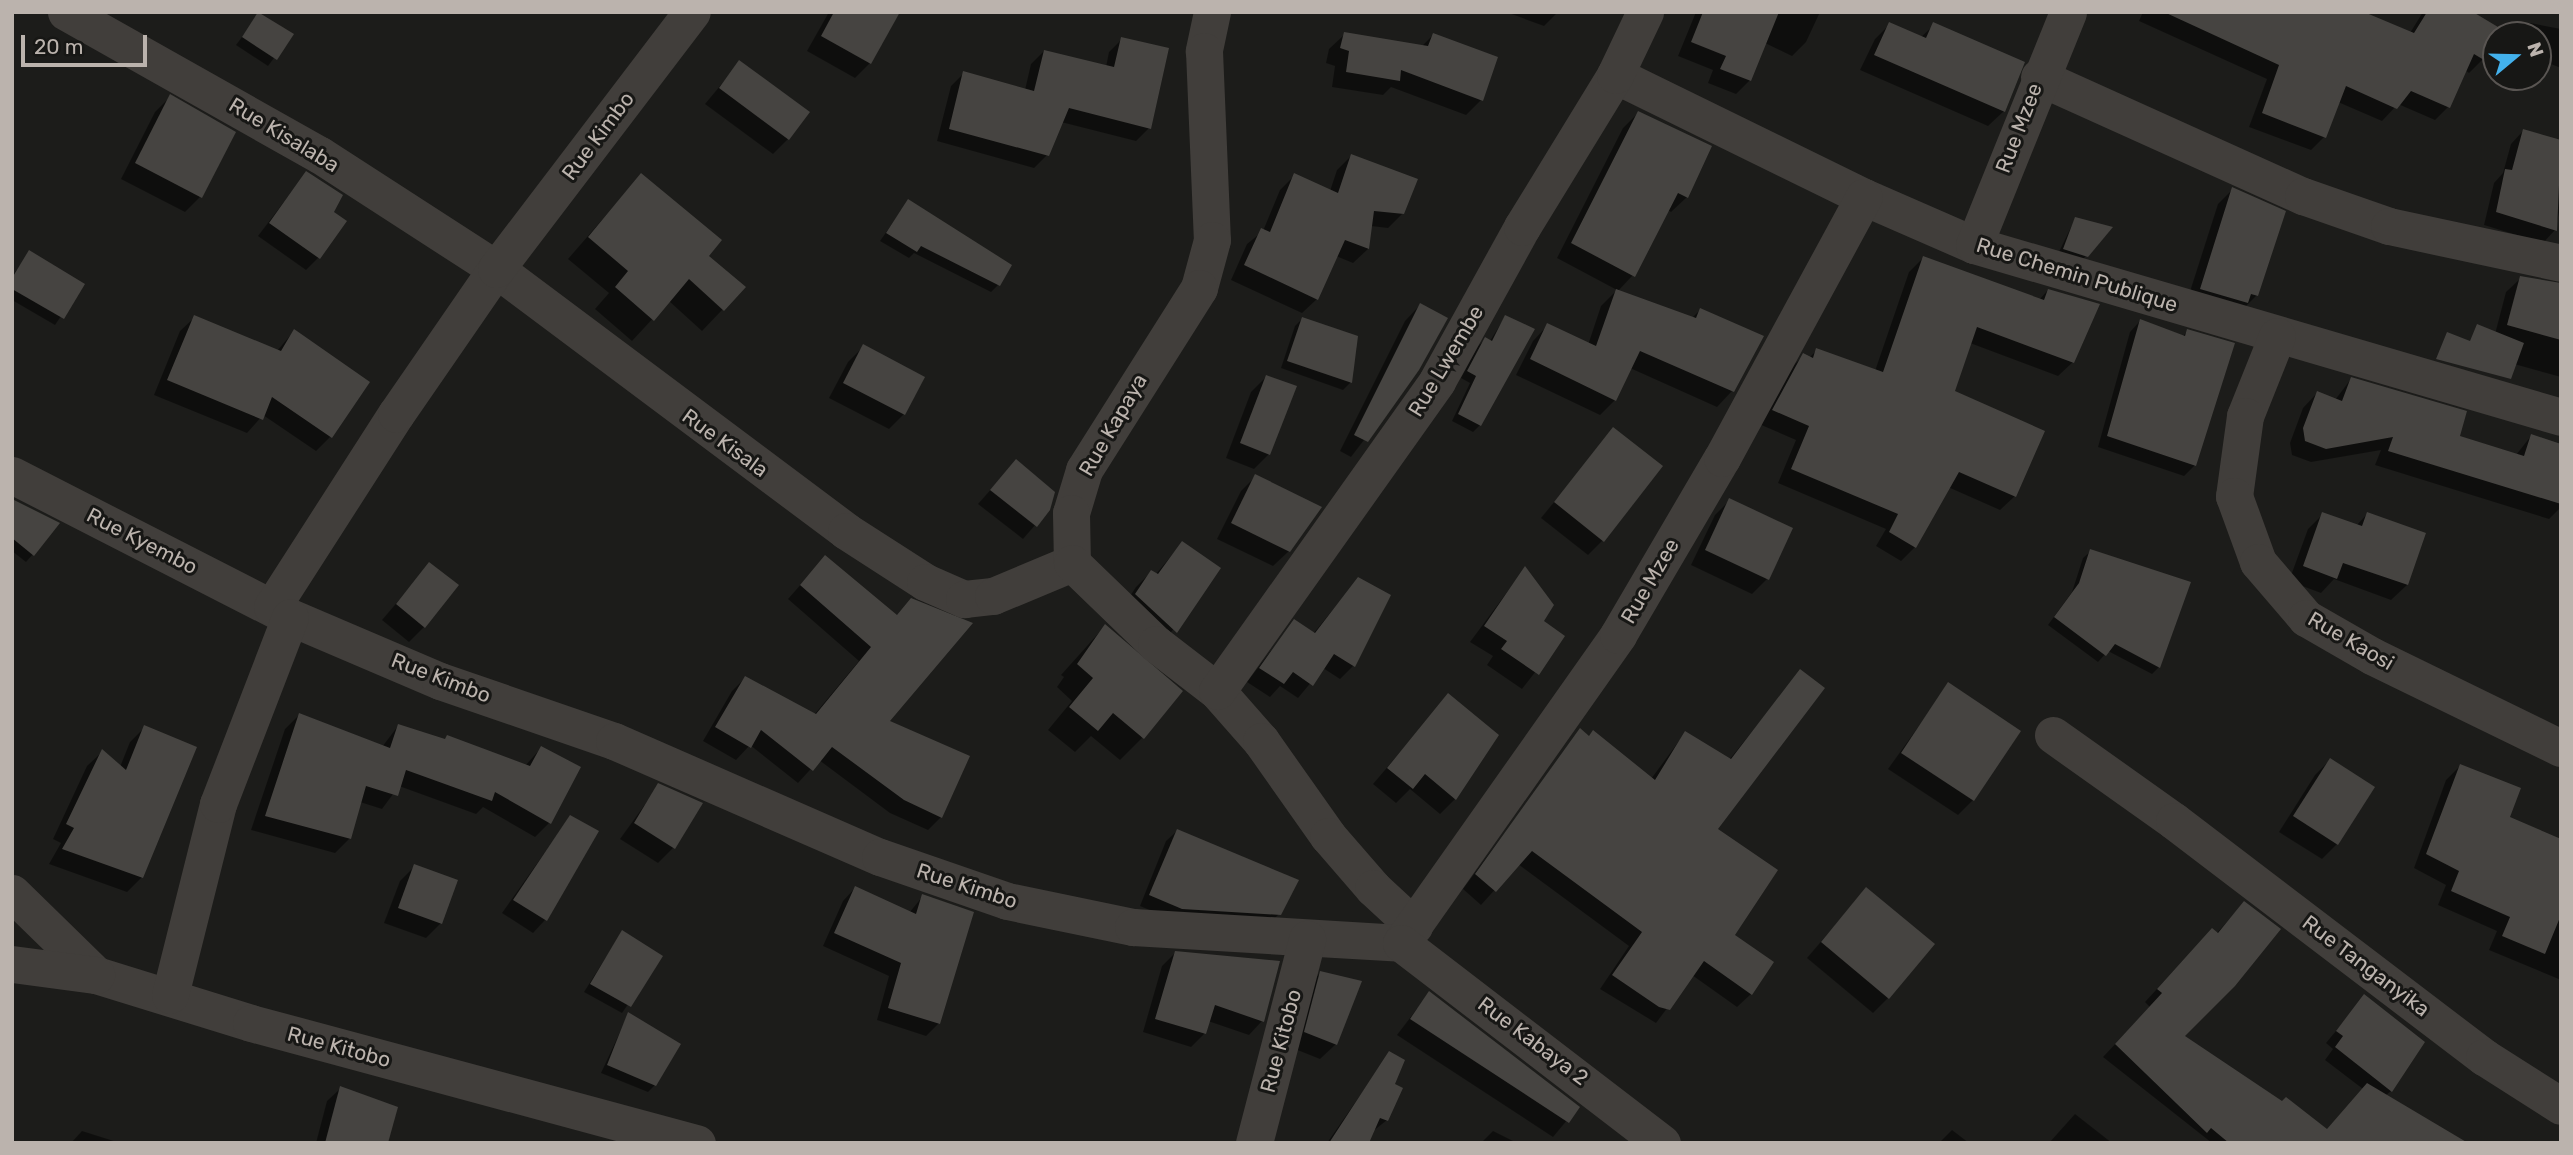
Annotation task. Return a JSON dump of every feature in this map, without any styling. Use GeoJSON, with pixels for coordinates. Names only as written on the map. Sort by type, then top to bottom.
{"type":"FeatureCollection","features":[{"type":"Feature","properties":{"kind":"street","name":"Rue Kisalaba"},"geometry":{"type":"LineString","coordinates":[[66,12],[320,155],[496,270]]}},
{"type":"Feature","properties":{"kind":"street","name":"Rue Kimbo"},"geometry":{"type":"LineString","coordinates":[[692,12],[496,270],[396,414],[281,612],[440,681],[614,741],[880,857],[1007,901],[1133,927],[1307,939],[1408,935]]}},
{"type":"Feature","properties":{"kind":"street","name":"Rue Kapaya"},"geometry":{"type":"LineString","coordinates":[[1072,563],[1071,513],[1084,470],[1199,288],[1212,240],[1203,76],[1212,12]]}},
{"type":"Feature","properties":{"kind":"street","name":"Rue Lwembe"},"geometry":{"type":"LineString","coordinates":[[1217,691],[1437,381],[1522,226],[1615,75],[1645,12]]}},
{"type":"Feature","properties":{"kind":"street","name":"Rue Mzee"},"geometry":{"type":"LineString","coordinates":[[1974,245],[2039,77],[2068,12]]}},
{"type":"Feature","properties":{"kind":"street","name":"Rue Chemin Publique"},"geometry":{"type":"LineString","coordinates":[[1615,75],[1864,198],[1974,245],[2277,336],[2561,417]]}},
{"type":"Feature","properties":{"kind":"street"},"geometry":{"type":"LineString","coordinates":[[2039,77],[2303,196],[2389,226],[2561,263]]}},
{"type":"Feature","properties":{"kind":"street","name":"Rue Mzee"},"geometry":{"type":"LineString","coordinates":[[1408,935],[1618,635],[1722,458],[1864,198]]}},
{"type":"Feature","properties":{"kind":"street","name":"Rue Kisala"},"geometry":{"type":"LineString","coordinates":[[496,270],[846,531],[925,582],[964,599],[993,596],[1072,563]]}},
{"type":"Feature","properties":{"kind":"street","name":"Rue Kaosi"},"geometry":{"type":"LineString","coordinates":[[2277,336],[2245,416],[2234,496],[2258,562],[2306,618],[2372,656],[2561,748]]}},
{"type":"Feature","properties":{"kind":"street","name":"Rue Kyembo"},"geometry":{"type":"LineString","coordinates":[[12,475],[281,612]]}},
{"type":"Feature","properties":{"kind":"street"},"geometry":{"type":"LineString","coordinates":[[1072,563],[1156,644],[1217,691],[1261,741],[1328,836],[1373,888],[1408,935]]}},
{"type":"Feature","properties":{"kind":"street"},"geometry":{"type":"LineString","coordinates":[[170,995],[218,804],[281,612]]}},
{"type":"Feature","properties":{"kind":"street","name":"Rue Tanganyika"},"geometry":{"type":"LineString","coordinates":[[2053,735],[2174,821],[2484,1058],[2561,1106]]}},
{"type":"Feature","properties":{"kind":"street","name":"Rue Kitobo"},"geometry":{"type":"LineString","coordinates":[[12,893],[96,975],[170,995],[250,1023],[697,1143]]}},
{"type":"Feature","properties":{"kind":"street","name":"Rue Kabaya 2"},"geometry":{"type":"LineString","coordinates":[[1408,935],[1662,1143]]}},
{"type":"Feature","properties":{"kind":"street","name":"Rue Kitobo"},"geometry":{"type":"LineString","coordinates":[[1254,1143],[1307,939]]}},
{"type":"Feature","properties":{"kind":"street"},"geometry":{"type":"LineString","coordinates":[[12,964],[96,975]]}},
{"type":"Feature","properties":{"kind":"building"},"geometry":{"type":"Polygon","coordinates":[[[258,12],[294,34],[277,60],[242,37],[258,12]]]}},
{"type":"Feature","properties":{"kind":"building"},"geometry":{"type":"Polygon","coordinates":[[[834,12],[900,12],[871,64],[821,36],[834,12]]]}},
{"type":"Feature","properties":{"kind":"building"},"geometry":{"type":"Polygon","coordinates":[[[1703,12],[1779,12],[1751,81],[1720,69],[1726,56],[1691,42],[1703,12]]]}},
{"type":"Feature","properties":{"kind":"building"},"geometry":{"type":"Polygon","coordinates":[[[2164,12],[2364,12],[2414,33],[2427,12],[2473,12],[2488,21],[2482,21],[2482,59],[2474,54],[2450,108],[2411,91],[2397,109],[2346,86],[2326,138],[2262,113],[2279,65],[2164,12]]]}},
{"type":"Feature","properties":{"kind":"building"},"geometry":{"type":"Polygon","coordinates":[[[1889,22],[1926,38],[1933,22],[2025,62],[2005,112],[1874,55],[1889,22]]]}},
{"type":"Feature","properties":{"kind":"building"},"geometry":{"type":"Polygon","coordinates":[[[1344,32],[1428,46],[1433,33],[1498,57],[1483,101],[1401,70],[1400,81],[1346,72],[1349,51],[1340,48],[1344,32]]]}},
{"type":"Feature","properties":{"kind":"building"},"geometry":{"type":"Polygon","coordinates":[[[1121,37],[1169,48],[1151,129],[1069,108],[1049,156],[949,129],[963,71],[1034,91],[1044,50],[1114,67],[1121,37]]]}},
{"type":"Feature","properties":{"kind":"building"},"geometry":{"type":"Polygon","coordinates":[[[739,60],[810,112],[789,140],[719,88],[739,60]]]}},
{"type":"Feature","properties":{"kind":"building"},"geometry":{"type":"Polygon","coordinates":[[[170,94],[236,132],[202,198],[135,163],[170,94]]]}},
{"type":"Feature","properties":{"kind":"building"},"geometry":{"type":"Polygon","coordinates":[[[1638,111],[1712,146],[1688,198],[1678,193],[1635,277],[1571,243],[1638,111]]]}},
{"type":"Feature","properties":{"kind":"building"},"geometry":{"type":"Polygon","coordinates":[[[2523,129],[2561,140],[2557,231],[2496,212],[2505,169],[2512,170],[2523,129]]]}},
{"type":"Feature","properties":{"kind":"building"},"geometry":{"type":"Polygon","coordinates":[[[1351,154],[1418,179],[1404,214],[1374,211],[1369,249],[1345,240],[1318,300],[1244,265],[1261,228],[1270,232],[1294,173],[1338,193],[1351,154]]]}},
{"type":"Feature","properties":{"kind":"building"},"geometry":{"type":"Polygon","coordinates":[[[306,171],[343,195],[334,212],[347,221],[320,259],[269,223],[306,171]]]}},
{"type":"Feature","properties":{"kind":"building"},"geometry":{"type":"Polygon","coordinates":[[[641,173],[722,240],[709,256],[746,287],[724,311],[689,279],[654,321],[615,287],[628,271],[588,237],[641,173]]]}},
{"type":"Feature","properties":{"kind":"building"},"geometry":{"type":"Polygon","coordinates":[[[2232,187],[2286,211],[2258,296],[2251,294],[2248,303],[2200,289],[2232,187]]]}},
{"type":"Feature","properties":{"kind":"building"},"geometry":{"type":"Polygon","coordinates":[[[908,199],[1012,265],[1000,286],[921,246],[917,252],[886,233],[908,199]]]}},
{"type":"Feature","properties":{"kind":"building"},"geometry":{"type":"Polygon","coordinates":[[[2075,217],[2113,227],[2088,257],[2063,249],[2075,217]]]}},
{"type":"Feature","properties":{"kind":"building"},"geometry":{"type":"Polygon","coordinates":[[[29,250],[85,284],[64,319],[12,289],[12,278],[29,250]]]}},
{"type":"Feature","properties":{"kind":"building"},"geometry":{"type":"Polygon","coordinates":[[[1923,256],[2044,300],[2048,289],[2100,304],[2074,363],[1977,327],[1955,391],[2045,431],[2016,497],[1959,472],[1916,548],[1889,532],[1898,514],[1791,469],[1809,426],[1772,410],[1803,353],[1813,358],[1816,348],[1883,372],[1923,256]]]}},
{"type":"Feature","properties":{"kind":"building"},"geometry":{"type":"Polygon","coordinates":[[[2520,276],[2561,283],[2561,340],[2507,325],[2520,276]]]}},
{"type":"Feature","properties":{"kind":"building"},"geometry":{"type":"Polygon","coordinates":[[[1616,289],[1696,318],[1700,308],[1764,336],[1734,392],[1640,351],[1616,401],[1530,359],[1547,323],[1596,346],[1616,289]]]}},
{"type":"Feature","properties":{"kind":"building"},"geometry":{"type":"Polygon","coordinates":[[[1420,303],[1448,318],[1419,370],[1368,442],[1354,435],[1420,303]]]}},
{"type":"Feature","properties":{"kind":"building"},"geometry":{"type":"Polygon","coordinates":[[[194,315],[281,351],[294,329],[370,382],[332,438],[272,397],[263,420],[167,380],[194,315]]]}},
{"type":"Feature","properties":{"kind":"building"},"geometry":{"type":"Polygon","coordinates":[[[1505,315],[1535,329],[1481,426],[1458,414],[1476,376],[1467,371],[1485,337],[1492,341],[1505,315]]]}},
{"type":"Feature","properties":{"kind":"building"},"geometry":{"type":"Polygon","coordinates":[[[1302,317],[1358,336],[1352,383],[1287,361],[1302,317]]]}},
{"type":"Feature","properties":{"kind":"building"},"geometry":{"type":"Polygon","coordinates":[[[2140,319],[2185,336],[2187,329],[2235,343],[2196,466],[2107,436],[2140,319]]]}},
{"type":"Feature","properties":{"kind":"building"},"geometry":{"type":"Polygon","coordinates":[[[2477,324],[2524,343],[2511,379],[2436,359],[2447,332],[2470,341],[2477,324]]]}},
{"type":"Feature","properties":{"kind":"building"},"geometry":{"type":"Polygon","coordinates":[[[863,344],[925,377],[905,415],[843,383],[863,344]]]}},
{"type":"Feature","properties":{"kind":"building"},"geometry":{"type":"Polygon","coordinates":[[[1266,375],[1297,386],[1270,455],[1240,443],[1266,375]]]}},
{"type":"Feature","properties":{"kind":"building"},"geometry":{"type":"Polygon","coordinates":[[[2351,377],[2467,411],[2460,436],[2524,456],[2531,434],[2561,444],[2561,504],[2388,451],[2393,437],[2326,449],[2305,441],[2303,428],[2317,391],[2342,401],[2351,377]]]}},
{"type":"Feature","properties":{"kind":"building"},"geometry":{"type":"Polygon","coordinates":[[[1613,427],[1663,466],[1604,542],[1554,502],[1613,427]]]}},
{"type":"Feature","properties":{"kind":"building"},"geometry":{"type":"Polygon","coordinates":[[[1016,459],[1055,492],[1050,510],[1037,527],[990,490],[1016,459]]]}},
{"type":"Feature","properties":{"kind":"building"},"geometry":{"type":"Polygon","coordinates":[[[1255,474],[1322,507],[1290,552],[1231,523],[1255,474]]]}},
{"type":"Feature","properties":{"kind":"building"},"geometry":{"type":"Polygon","coordinates":[[[1729,498],[1793,528],[1769,580],[1705,550],[1729,498]]]}},
{"type":"Feature","properties":{"kind":"building"},"geometry":{"type":"Polygon","coordinates":[[[12,499],[60,523],[34,556],[12,538],[12,499]]]}},
{"type":"Feature","properties":{"kind":"building"},"geometry":{"type":"Polygon","coordinates":[[[2322,512],[2362,526],[2367,512],[2426,533],[2408,585],[2343,563],[2337,579],[2303,566],[2322,512]]]}},
{"type":"Feature","properties":{"kind":"building"},"geometry":{"type":"Polygon","coordinates":[[[1182,541],[1221,568],[1177,633],[1135,594],[1151,570],[1158,574],[1182,541]]]}},
{"type":"Feature","properties":{"kind":"building"},"geometry":{"type":"Polygon","coordinates":[[[2090,549],[2191,582],[2160,668],[2115,644],[2106,656],[2054,617],[2079,583],[2090,549]]]}},
{"type":"Feature","properties":{"kind":"building"},"geometry":{"type":"Polygon","coordinates":[[[825,555],[897,615],[911,598],[973,623],[890,721],[970,756],[942,818],[904,800],[832,747],[813,771],[761,730],[751,748],[715,727],[745,676],[816,714],[871,647],[800,585],[825,555]]]}},
{"type":"Feature","properties":{"kind":"building"},"geometry":{"type":"Polygon","coordinates":[[[429,562],[459,585],[425,628],[396,604],[429,562]]]}},
{"type":"Feature","properties":{"kind":"building"},"geometry":{"type":"Polygon","coordinates":[[[1525,566],[1554,605],[1544,621],[1565,636],[1539,675],[1501,649],[1507,641],[1484,626],[1525,566]]]}},
{"type":"Feature","properties":{"kind":"building"},"geometry":{"type":"Polygon","coordinates":[[[1358,577],[1391,595],[1355,667],[1334,654],[1313,686],[1293,672],[1284,684],[1259,668],[1294,619],[1315,633],[1358,577]]]}},
{"type":"Feature","properties":{"kind":"building"},"geometry":{"type":"Polygon","coordinates":[[[1105,624],[1183,691],[1144,739],[1113,713],[1098,731],[1069,707],[1093,678],[1077,664],[1105,624]]]}},
{"type":"Feature","properties":{"kind":"building"},"geometry":{"type":"Polygon","coordinates":[[[1800,669],[1825,688],[1718,829],[1778,870],[1735,935],[1774,962],[1752,995],[1704,961],[1670,1010],[1659,1007],[1612,975],[1642,932],[1532,851],[1496,892],[1475,874],[1580,728],[1589,736],[1593,730],[1655,780],[1685,731],[1731,759],[1800,669]]]}},
{"type":"Feature","properties":{"kind":"building"},"geometry":{"type":"Polygon","coordinates":[[[1948,682],[2021,731],[1974,801],[1901,753],[1948,682]]]}},
{"type":"Feature","properties":{"kind":"building"},"geometry":{"type":"Polygon","coordinates":[[[1448,693],[1499,735],[1456,800],[1425,774],[1413,789],[1387,768],[1448,693]]]}},
{"type":"Feature","properties":{"kind":"building"},"geometry":{"type":"Polygon","coordinates":[[[299,713],[390,748],[398,724],[445,739],[447,735],[530,766],[541,746],[581,767],[551,824],[495,792],[492,801],[406,770],[398,796],[366,786],[351,839],[265,816],[299,713]]]}},
{"type":"Feature","properties":{"kind":"building"},"geometry":{"type":"Polygon","coordinates":[[[144,725],[197,747],[143,878],[62,849],[74,828],[66,824],[102,749],[126,770],[144,725]]]}},
{"type":"Feature","properties":{"kind":"building"},"geometry":{"type":"Polygon","coordinates":[[[2330,758],[2375,787],[2338,845],[2293,816],[2330,758]]]}},
{"type":"Feature","properties":{"kind":"building"},"geometry":{"type":"Polygon","coordinates":[[[2460,764],[2521,788],[2510,817],[2561,839],[2561,915],[2545,954],[2502,936],[2510,917],[2451,891],[2459,871],[2426,854],[2460,764]]]}},
{"type":"Feature","properties":{"kind":"building"},"geometry":{"type":"Polygon","coordinates":[[[658,783],[703,803],[675,849],[634,823],[658,783]]]}},
{"type":"Feature","properties":{"kind":"building"},"geometry":{"type":"Polygon","coordinates":[[[570,815],[599,831],[547,921],[513,900],[570,815]]]}},
{"type":"Feature","properties":{"kind":"building"},"geometry":{"type":"Polygon","coordinates":[[[1177,829],[1299,880],[1281,915],[1182,909],[1149,895],[1177,829]]]}},
{"type":"Feature","properties":{"kind":"building"},"geometry":{"type":"Polygon","coordinates":[[[414,864],[458,880],[442,924],[398,908],[414,864]]]}},
{"type":"Feature","properties":{"kind":"building"},"geometry":{"type":"Polygon","coordinates":[[[855,886],[916,914],[922,894],[974,912],[940,1024],[888,1008],[901,963],[834,933],[855,886]]]}},
{"type":"Feature","properties":{"kind":"building"},"geometry":{"type":"Polygon","coordinates":[[[1866,887],[1935,944],[1889,999],[1821,942],[1866,887]]]}},
{"type":"Feature","properties":{"kind":"building"},"geometry":{"type":"Polygon","coordinates":[[[2244,901],[2281,929],[2235,986],[2185,1036],[2282,1101],[2286,1097],[2327,1129],[2367,1083],[2468,1143],[2229,1143],[2211,1128],[2207,1133],[2115,1044],[2162,993],[2157,989],[2212,928],[2218,933],[2244,901]]]}},
{"type":"Feature","properties":{"kind":"building"},"geometry":{"type":"Polygon","coordinates":[[[622,930],[663,956],[631,1007],[590,984],[622,930]]]}},
{"type":"Feature","properties":{"kind":"building"},"geometry":{"type":"Polygon","coordinates":[[[1175,951],[1280,961],[1264,1022],[1215,1005],[1206,1034],[1155,1019],[1175,951]]]}},
{"type":"Feature","properties":{"kind":"building"},"geometry":{"type":"Polygon","coordinates":[[[1320,971],[1362,981],[1337,1045],[1304,1032],[1320,971]]]}},
{"type":"Feature","properties":{"kind":"building"},"geometry":{"type":"Polygon","coordinates":[[[1429,991],[1580,1107],[1569,1123],[1410,1019],[1429,991]]]}},
{"type":"Feature","properties":{"kind":"building"},"geometry":{"type":"Polygon","coordinates":[[[2364,994],[2425,1042],[2392,1092],[2335,1047],[2343,1036],[2336,1031],[2364,994]]]}},
{"type":"Feature","properties":{"kind":"building"},"geometry":{"type":"Polygon","coordinates":[[[628,1012],[681,1044],[656,1086],[607,1065],[628,1012]]]}},
{"type":"Feature","properties":{"kind":"building"},"geometry":{"type":"Polygon","coordinates":[[[1389,1051],[1405,1060],[1395,1084],[1403,1088],[1388,1121],[1380,1118],[1369,1143],[1329,1143],[1389,1051]]]}},
{"type":"Feature","properties":{"kind":"building"},"geometry":{"type":"Polygon","coordinates":[[[340,1086],[398,1107],[388,1143],[325,1143],[340,1086]]]}}]}
